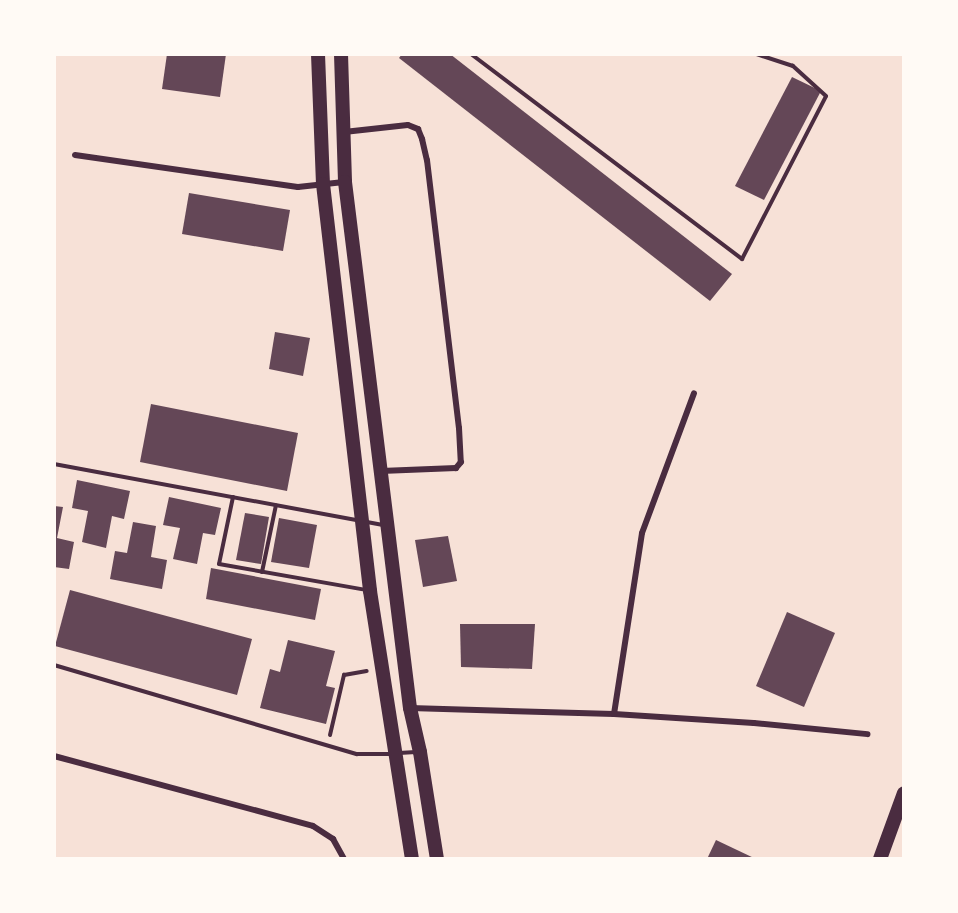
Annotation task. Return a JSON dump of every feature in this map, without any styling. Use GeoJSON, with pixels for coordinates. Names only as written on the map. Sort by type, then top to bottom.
{"type":"FeatureCollection","features":[{"type":"Feature","properties":{"kind":"main road"},"geometry":{"type":"LineString","coordinates":[[318,54],[323,184],[364,521],[370,591],[412,859]]}},
{"type":"Feature","properties":{"kind":"main road"},"geometry":{"type":"LineString","coordinates":[[341,54],[345,182],[410,708],[420,752],[437,859]]}},
{"type":"Feature","properties":{"kind":"main road"},"geometry":{"type":"LineString","coordinates":[[880,859],[904,793]]}},
{"type":"Feature","properties":{"kind":"street"},"geometry":{"type":"LineString","coordinates":[[344,132],[408,125],[418,129],[422,139],[427,160],[459,428],[461,462],[456,468],[381,471]]}},
{"type":"Feature","properties":{"kind":"street"},"geometry":{"type":"LineString","coordinates":[[75,155],[298,187],[345,182]]}},
{"type":"Feature","properties":{"kind":"street"},"geometry":{"type":"LineString","coordinates":[[614,714],[642,533],[694,393]]}},
{"type":"Feature","properties":{"kind":"street"},"geometry":{"type":"LineString","coordinates":[[410,708],[614,714],[754,723],[867,734]]}},
{"type":"Feature","properties":{"kind":"street"},"geometry":{"type":"LineString","coordinates":[[54,756],[313,826],[333,839],[345,859]]}},
{"type":"Feature","properties":{"kind":"lane"},"geometry":{"type":"LineString","coordinates":[[471,54],[742,259],[826,96],[793,66],[756,54]]}},
{"type":"Feature","properties":{"kind":"lane"},"geometry":{"type":"LineString","coordinates":[[54,464],[387,525]]}},
{"type":"Feature","properties":{"kind":"lane"},"geometry":{"type":"LineString","coordinates":[[233,497],[219,564],[370,591]]}},
{"type":"Feature","properties":{"kind":"lane"},"geometry":{"type":"LineString","coordinates":[[262,572],[276,505]]}},
{"type":"Feature","properties":{"kind":"lane"},"geometry":{"type":"LineString","coordinates":[[54,665],[357,754],[420,752]]}},
{"type":"Feature","properties":{"kind":"path"},"geometry":{"type":"LineString","coordinates":[[328,745],[344,675],[383,669]]}},
{"type":"Feature","properties":{"kind":"building"},"geometry":{"type":"Polygon","coordinates":[[[167,54],[226,54],[220,97],[162,89],[167,54]]]}},
{"type":"Feature","properties":{"kind":"building"},"geometry":{"type":"Polygon","coordinates":[[[402,54],[450,54],[732,274],[710,301],[399,58],[402,54]]]}},
{"type":"Feature","properties":{"kind":"building"},"geometry":{"type":"Polygon","coordinates":[[[792,77],[821,91],[764,200],[735,186],[792,77]]]}},
{"type":"Feature","properties":{"kind":"building"},"geometry":{"type":"Polygon","coordinates":[[[189,193],[290,210],[283,251],[182,234],[189,193]]]}},
{"type":"Feature","properties":{"kind":"building"},"geometry":{"type":"Polygon","coordinates":[[[275,332],[310,338],[303,376],[269,369],[275,332]]]}},
{"type":"Feature","properties":{"kind":"building"},"geometry":{"type":"Polygon","coordinates":[[[151,404],[298,433],[287,491],[140,462],[151,404]]]}},
{"type":"Feature","properties":{"kind":"building"},"geometry":{"type":"Polygon","coordinates":[[[77,480],[130,491],[124,519],[112,516],[106,548],[82,542],[88,511],[72,508],[77,480]]]}},
{"type":"Feature","properties":{"kind":"building"},"geometry":{"type":"Polygon","coordinates":[[[169,497],[221,508],[215,535],[203,533],[197,564],[173,559],[180,528],[163,525],[169,497]]]}},
{"type":"Feature","properties":{"kind":"building"},"geometry":{"type":"Polygon","coordinates":[[[54,506],[63,507],[57,538],[74,542],[69,569],[54,567],[54,506]]]}},
{"type":"Feature","properties":{"kind":"building"},"geometry":{"type":"Polygon","coordinates":[[[245,513],[269,517],[261,564],[236,560],[245,513]]]}},
{"type":"Feature","properties":{"kind":"building"},"geometry":{"type":"Polygon","coordinates":[[[279,518],[317,525],[309,568],[271,562],[279,518]]]}},
{"type":"Feature","properties":{"kind":"building"},"geometry":{"type":"Polygon","coordinates":[[[133,522],[156,526],[151,557],[167,560],[162,589],[110,579],[115,551],[127,553],[133,522]]]}},
{"type":"Feature","properties":{"kind":"building"},"geometry":{"type":"Polygon","coordinates":[[[448,536],[457,581],[423,587],[415,540],[448,536]]]}},
{"type":"Feature","properties":{"kind":"building"},"geometry":{"type":"Polygon","coordinates":[[[211,568],[321,589],[315,620],[206,599],[211,568]]]}},
{"type":"Feature","properties":{"kind":"building"},"geometry":{"type":"Polygon","coordinates":[[[70,590],[252,639],[237,695],[55,646],[70,590]]]}},
{"type":"Feature","properties":{"kind":"building"},"geometry":{"type":"Polygon","coordinates":[[[787,612],[835,633],[804,707],[756,686],[787,612]]]}},
{"type":"Feature","properties":{"kind":"building"},"geometry":{"type":"Polygon","coordinates":[[[460,624],[535,624],[532,669],[461,667],[460,624]]]}},
{"type":"Feature","properties":{"kind":"building"},"geometry":{"type":"Polygon","coordinates":[[[288,640],[335,651],[326,686],[335,688],[326,724],[260,708],[270,669],[280,672],[288,640]]]}},
{"type":"Feature","properties":{"kind":"building"},"geometry":{"type":"Polygon","coordinates":[[[716,840],[756,859],[707,859],[716,840]]]}}]}
